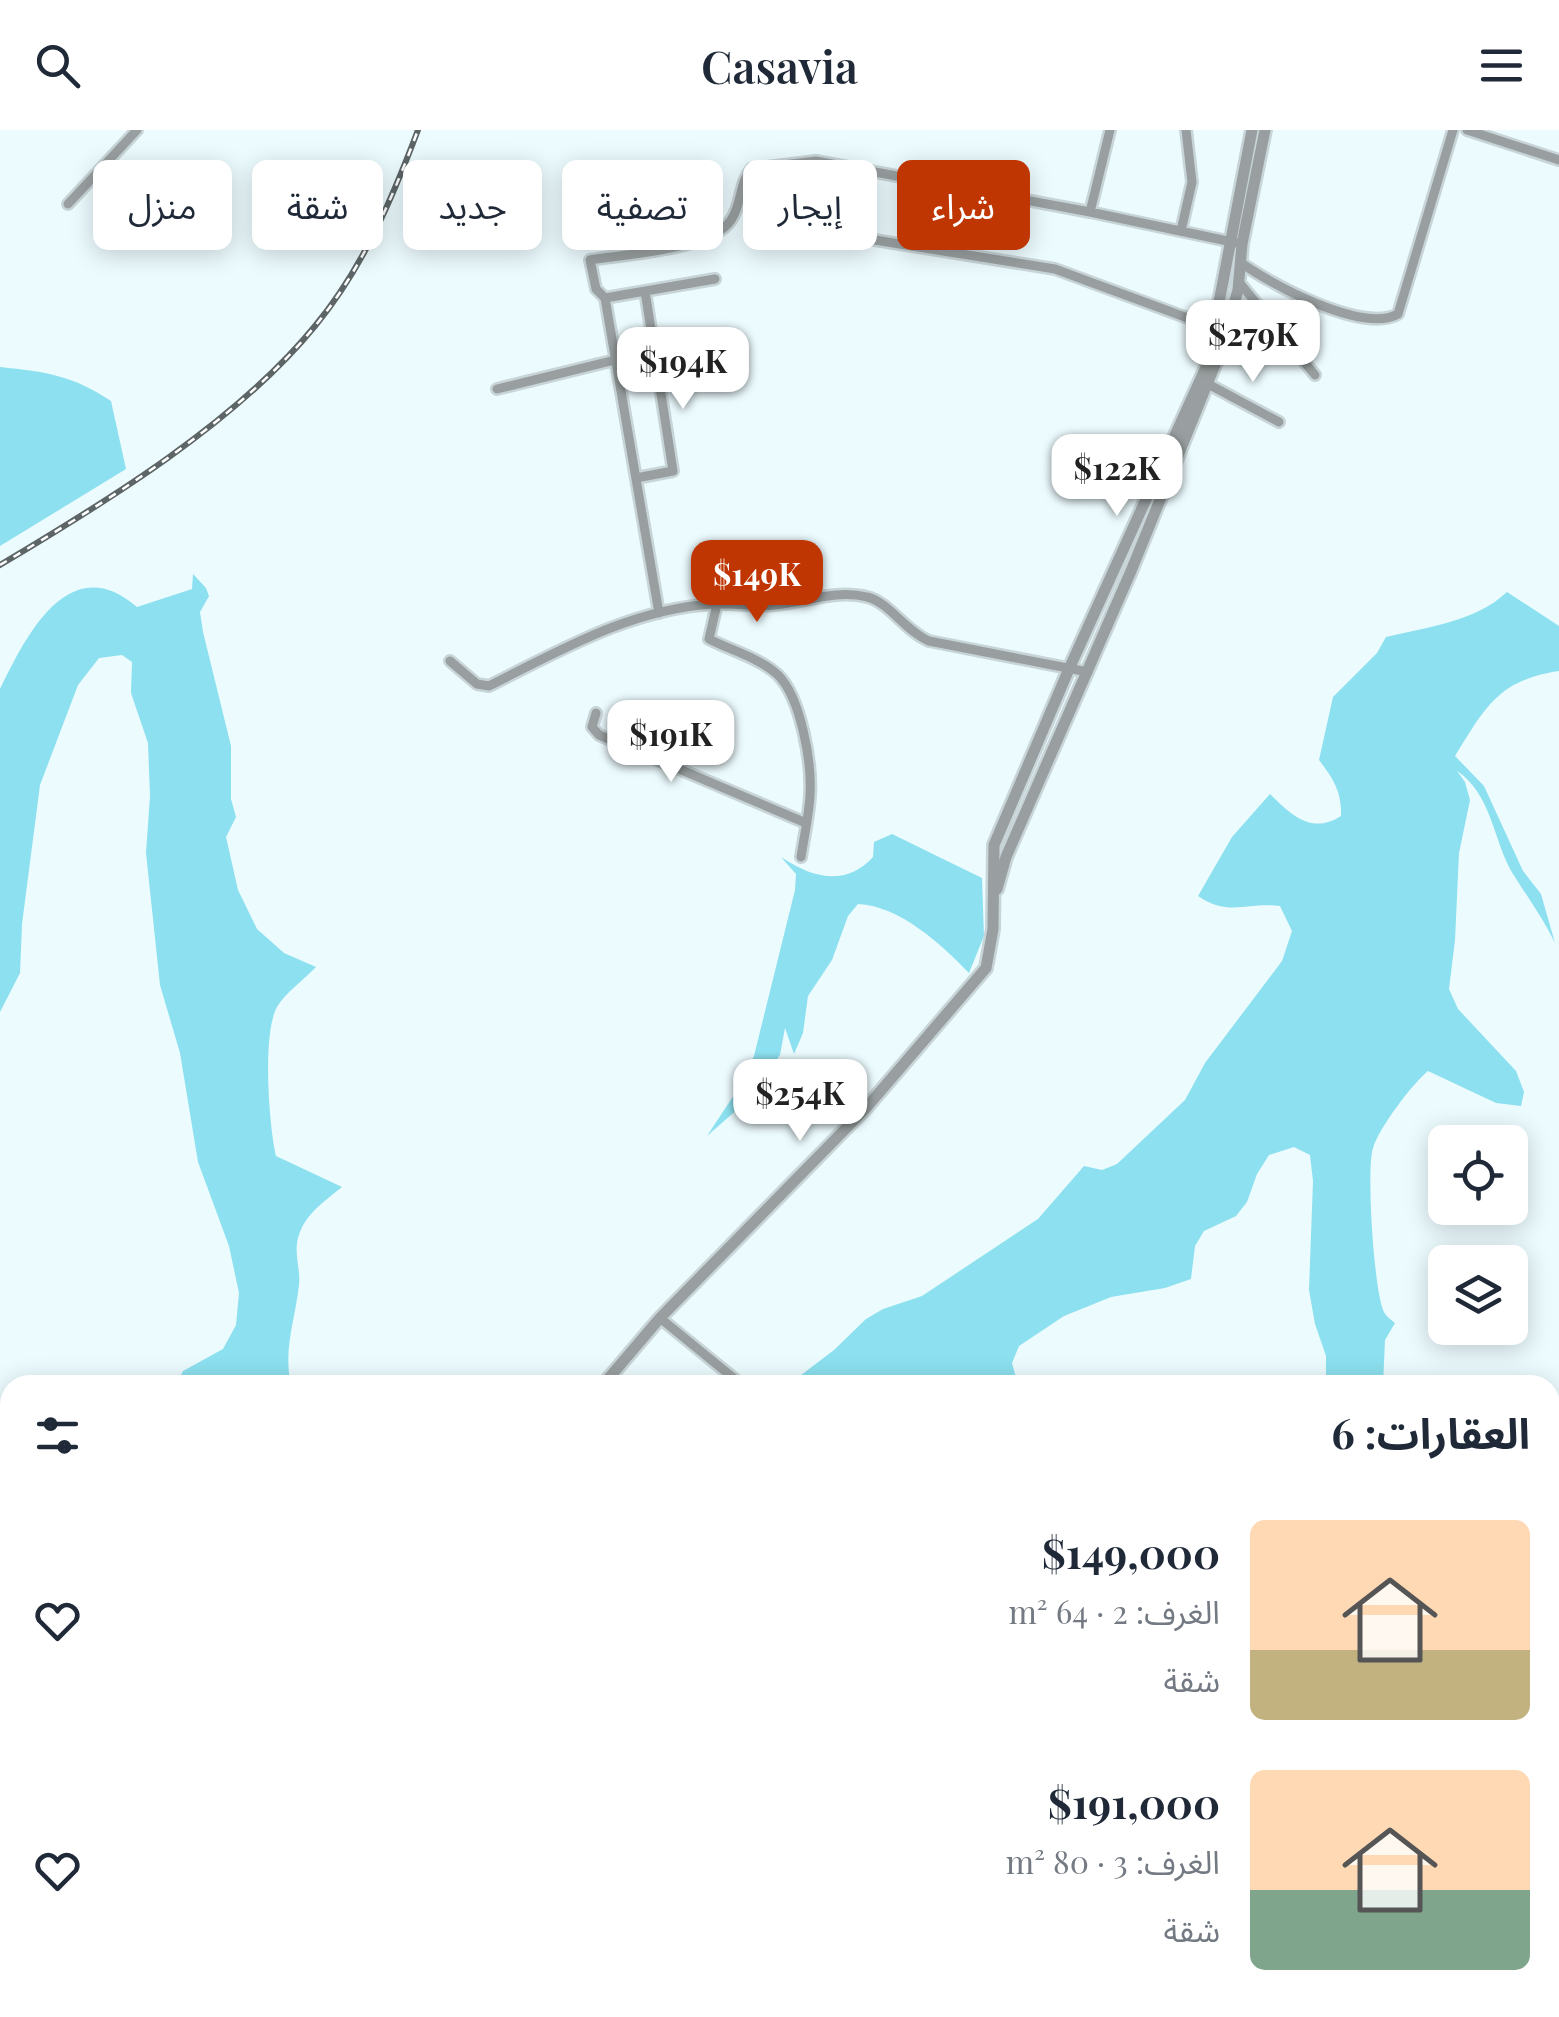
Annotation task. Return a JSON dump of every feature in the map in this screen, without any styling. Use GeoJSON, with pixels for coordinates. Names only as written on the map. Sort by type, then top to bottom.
{"type":"FeatureCollection","features":[{"type":"Feature","properties":{"kind":"street"},"geometry":{"type":"LineString","coordinates":[[68,204],[136,130]]}},
{"type":"Feature","properties":{"kind":"street"},"geometry":{"type":"LineString","coordinates":[[1090,212],[1110,130]]}},
{"type":"Feature","properties":{"kind":"street"},"geometry":{"type":"LineString","coordinates":[[1181,230],[1192,182],[1186,130]]}},
{"type":"Feature","properties":{"kind":"street"},"geometry":{"type":"LineString","coordinates":[[612,1375],[660,1318],[866,1108],[986,968],[995,898],[994,845],[1222,331],[1252,130]]}},
{"type":"Feature","properties":{"kind":"street"},"geometry":{"type":"LineString","coordinates":[[995,898],[1013,842],[1208,384],[1238,282],[1240,262],[1236,243],[1264,130]]}},
{"type":"Feature","properties":{"kind":"street"},"geometry":{"type":"LineString","coordinates":[[1240,262],[1285,291],[1351,315],[1390,319],[1398,314],[1452,130]]}},
{"type":"Feature","properties":{"kind":"street"},"geometry":{"type":"LineString","coordinates":[[1467,130],[1559,160]]}},
{"type":"Feature","properties":{"kind":"street"},"geometry":{"type":"LineString","coordinates":[[659,613],[605,298],[596,289],[590,260],[702,241],[720,233],[737,209],[751,169],[816,161],[1236,243]]}},
{"type":"Feature","properties":{"kind":"street"},"geometry":{"type":"LineString","coordinates":[[877,240],[1054,269],[1222,331]]}},
{"type":"Feature","properties":{"kind":"street"},"geometry":{"type":"LineString","coordinates":[[605,298],[715,279]]}},
{"type":"Feature","properties":{"kind":"street"},"geometry":{"type":"LineString","coordinates":[[1238,282],[1314,374]]}},
{"type":"Feature","properties":{"kind":"street"},"geometry":{"type":"LineString","coordinates":[[636,478],[673,471],[645,291]]}},
{"type":"Feature","properties":{"kind":"street"},"geometry":{"type":"LineString","coordinates":[[497,389],[615,360]]}},
{"type":"Feature","properties":{"kind":"street"},"geometry":{"type":"LineString","coordinates":[[1208,384],[1280,422]]}},
{"type":"Feature","properties":{"kind":"street"},"geometry":{"type":"LineString","coordinates":[[450,661],[477,684],[489,686],[595,633],[659,613],[717,604],[758,606],[842,595],[879,602],[914,635],[928,642],[1088,672]]}},
{"type":"Feature","properties":{"kind":"street"},"geometry":{"type":"LineString","coordinates":[[717,604],[708,639],[768,667],[783,681],[794,705],[809,769],[801,857]]}},
{"type":"Feature","properties":{"kind":"street"},"geometry":{"type":"LineString","coordinates":[[1061,688],[1079,694]]}},
{"type":"Feature","properties":{"kind":"street"},"geometry":{"type":"LineString","coordinates":[[596,713],[592,726],[599,735],[806,823]]}},
{"type":"Feature","properties":{"kind":"street"},"geometry":{"type":"LineString","coordinates":[[660,1318],[730,1375]]}},
{"type":"Feature","properties":{"kind":"shaded area"},"geometry":{"type":"Polygon","coordinates":[[[0,367],[58,376],[111,401],[126,469],[0,546],[0,367]]]}},
{"type":"Feature","properties":{"kind":"shaded area"},"geometry":{"type":"Polygon","coordinates":[[[193,574],[209,596],[200,612],[231,746],[231,799],[236,817],[226,837],[238,890],[257,929],[284,953],[316,967],[277,1007],[268,1058],[276,1156],[342,1187],[313,1212],[298,1239],[299,1285],[290,1335],[290,1375],[181,1375],[223,1349],[236,1325],[239,1293],[229,1246],[198,1162],[180,1053],[160,985],[146,853],[148,743],[131,693],[132,662],[122,655],[99,658],[78,685],[40,785],[22,924],[20,973],[0,1012],[0,689],[37,624],[71,593],[91,587],[113,591],[137,607],[192,589],[193,574]]]}},
{"type":"Feature","properties":{"kind":"shaded area"},"geometry":{"type":"Polygon","coordinates":[[[1507,592],[1559,626],[1559,671],[1538,675],[1507,689],[1485,710],[1455,756],[1484,786],[1523,871],[1541,894],[1555,943],[1506,861],[1478,792],[1457,771],[1470,800],[1459,853],[1449,989],[1458,1009],[1516,1071],[1524,1092],[1521,1106],[1496,1103],[1428,1071],[1376,1139],[1370,1180],[1374,1257],[1380,1300],[1384,1312],[1395,1323],[1385,1340],[1383,1375],[1326,1375],[1326,1356],[1309,1290],[1313,1181],[1310,1155],[1294,1147],[1269,1155],[1247,1202],[1236,1216],[1204,1231],[1195,1246],[1191,1279],[1165,1288],[1111,1297],[1064,1316],[1019,1346],[1012,1363],[1015,1375],[801,1375],[866,1319],[922,1296],[1038,1219],[1084,1166],[1102,1170],[1117,1164],[1185,1100],[1205,1063],[1282,961],[1292,931],[1280,906],[1219,906],[1198,896],[1232,837],[1270,794],[1294,815],[1311,823],[1321,824],[1341,816],[1336,786],[1319,760],[1333,697],[1377,653],[1386,637],[1465,617],[1507,592]]]}},
{"type":"Feature","properties":{"kind":"shaded area"},"geometry":{"type":"Polygon","coordinates":[[[892,834],[982,878],[984,936],[969,973],[933,939],[904,919],[874,906],[858,904],[848,916],[832,960],[808,996],[803,1033],[794,1054],[785,1028],[780,1055],[748,1100],[707,1136],[754,1056],[795,890],[796,874],[781,857],[817,874],[840,876],[863,866],[873,857],[874,842],[892,834]]]}},
{"type":"Feature","properties":{"kind":"railway"},"geometry":{"type":"LineString","coordinates":[[0,565],[168,458],[248,395],[283,361],[348,281],[387,207],[418,130]]}}]}
